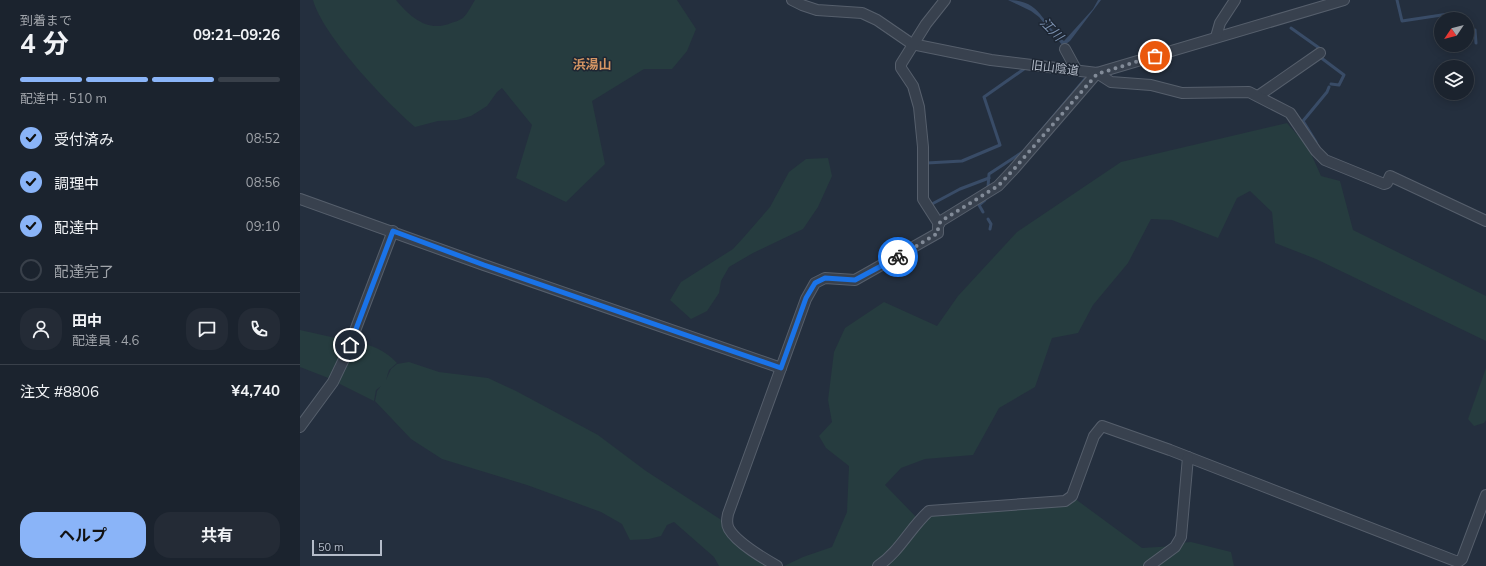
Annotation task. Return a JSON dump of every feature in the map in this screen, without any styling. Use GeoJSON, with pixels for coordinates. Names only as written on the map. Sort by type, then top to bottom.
{"type":"FeatureCollection","features":[{"type":"Feature","properties":{"kind":"street","name":"旧山陰道"},"geometry":{"type":"LineString","coordinates":[[792,0],[802,6],[817,10],[862,13],[877,20],[912,44],[991,60],[1097,74],[1216,37],[1344,0]]}},
{"type":"Feature","properties":{"kind":"street"},"geometry":{"type":"LineString","coordinates":[[939,224],[923,199],[923,147],[919,107],[913,86],[901,68],[901,64],[912,44],[945,0]]}},
{"type":"Feature","properties":{"kind":"street"},"geometry":{"type":"LineString","coordinates":[[1216,37],[1220,24],[1235,0]]}},
{"type":"Feature","properties":{"kind":"street"},"geometry":{"type":"LineString","coordinates":[[1065,49],[1077,71]]}},
{"type":"Feature","properties":{"kind":"street"},"geometry":{"type":"LineString","coordinates":[[1258,96],[1320,52]]}},
{"type":"Feature","properties":{"kind":"street"},"geometry":{"type":"LineString","coordinates":[[777,566],[741,542],[729,530],[727,522],[728,514],[806,298],[815,283],[825,278],[855,280],[938,233],[939,224],[941,221],[998,186],[1097,74],[1111,82],[1152,85],[1182,93],[1244,91],[1258,96],[1290,113],[1316,151],[1325,160],[1384,184],[1387,183],[1390,176],[1486,221]]}},
{"type":"Feature","properties":{"kind":"street"},"geometry":{"type":"LineString","coordinates":[[300,198],[491,268],[781,368]]}},
{"type":"Feature","properties":{"kind":"street"},"geometry":{"type":"LineString","coordinates":[[300,427],[333,382],[345,357],[393,231]]}},
{"type":"Feature","properties":{"kind":"street"},"geometry":{"type":"LineString","coordinates":[[878,566],[897,550],[920,519],[929,511],[1065,500],[1072,496],[1094,436],[1102,426],[1188,457],[1458,562],[1462,559],[1486,495]]}},
{"type":"Feature","properties":{"kind":"street"},"geometry":{"type":"LineString","coordinates":[[1149,566],[1175,547],[1181,537],[1188,457]]}},
{"type":"Feature","properties":{"kind":"green space"},"geometry":{"type":"Polygon","coordinates":[[[313,0],[396,0],[407,12],[420,22],[427,25],[443,26],[463,18],[475,0],[677,0],[696,29],[687,51],[672,69],[644,69],[592,101],[605,164],[566,202],[516,178],[532,125],[502,88],[497,92],[487,106],[471,116],[457,120],[438,121],[415,127],[388,102],[357,68],[329,32],[319,15],[313,0]]]}},
{"type":"Feature","properties":{"kind":"green space"},"geometry":{"type":"Polygon","coordinates":[[[1287,123],[1308,147],[1321,176],[1340,181],[1353,230],[1486,296],[1486,341],[1316,259],[1275,243],[1272,212],[1250,191],[1237,198],[1218,238],[1172,220],[1151,219],[1128,263],[1093,305],[1078,333],[1052,338],[1035,387],[999,408],[973,455],[925,459],[901,468],[885,485],[917,518],[898,546],[872,566],[784,566],[803,557],[832,547],[847,512],[849,466],[826,448],[819,436],[832,422],[828,400],[834,352],[845,328],[884,302],[937,326],[958,296],[1017,232],[1121,162],[1287,123]]]}},
{"type":"Feature","properties":{"kind":"green space"},"geometry":{"type":"Polygon","coordinates":[[[828,158],[832,176],[818,207],[803,229],[753,253],[729,267],[721,281],[719,293],[707,311],[691,319],[670,300],[681,282],[733,249],[770,207],[789,172],[806,159],[828,158]]]}},
{"type":"Feature","properties":{"kind":"green space"},"geometry":{"type":"Polygon","coordinates":[[[300,330],[349,341],[331,379],[300,367],[300,330]]]}},
{"type":"Feature","properties":{"kind":"green space"},"geometry":{"type":"Polygon","coordinates":[[[355,342],[378,349],[397,363],[389,370],[386,380],[391,369],[397,364],[409,362],[439,372],[488,378],[516,391],[598,435],[646,471],[723,521],[772,566],[719,566],[714,557],[674,522],[667,525],[661,536],[649,539],[630,540],[622,524],[601,512],[527,485],[442,459],[411,439],[375,401],[377,391],[381,386],[376,390],[374,401],[336,382],[355,342]]]}},
{"type":"Feature","properties":{"kind":"green space"},"geometry":{"type":"Polygon","coordinates":[[[1486,368],[1486,420],[1484,423],[1474,426],[1468,419],[1486,368]]]}},
{"type":"Feature","properties":{"kind":"green space"},"geometry":{"type":"Polygon","coordinates":[[[1074,498],[1142,548],[1174,546],[1144,566],[884,566],[900,553],[929,514],[1074,498]]]}},
{"type":"Feature","properties":{"kind":"green space"},"geometry":{"type":"Polygon","coordinates":[[[1191,542],[1231,552],[1234,566],[1152,566],[1180,543],[1191,542]]]}},
{"type":"Feature","properties":{"kind":"water"},"geometry":{"type":"Polygon","coordinates":[[[1008,0],[1028,4],[1035,9],[1064,41],[1093,9],[1098,0],[1101,0],[1070,41],[1063,46],[1039,17],[1031,11],[1008,0]]]}},
{"type":"Feature","properties":{"kind":"waterway","name":"江川"},"geometry":{"type":"LineString","coordinates":[[1397,0],[1402,21],[1434,16]]}},
{"type":"Feature","properties":{"kind":"waterway"},"geometry":{"type":"LineString","coordinates":[[1291,28],[1322,50]]}},
{"type":"Feature","properties":{"kind":"waterway","name":"江川"},"geometry":{"type":"LineString","coordinates":[[1474,30],[1476,43]]}},
{"type":"Feature","properties":{"kind":"waterway"},"geometry":{"type":"LineString","coordinates":[[1321,56],[1320,57],[1344,75],[1339,85],[1331,84]]}},
{"type":"Feature","properties":{"kind":"waterway"},"geometry":{"type":"LineString","coordinates":[[927,163],[962,161],[1000,145],[984,97],[1024,69]]}},
{"type":"Feature","properties":{"kind":"waterway"},"geometry":{"type":"LineString","coordinates":[[988,187],[989,174],[1024,151],[1085,79]]}},
{"type":"Feature","properties":{"kind":"waterway"},"geometry":{"type":"LineString","coordinates":[[1316,142],[1303,121],[1327,92],[1329,87]]}},
{"type":"Feature","properties":{"kind":"waterway"},"geometry":{"type":"LineString","coordinates":[[932,204],[960,189],[989,178]]}},
{"type":"Feature","properties":{"kind":"waterway"},"geometry":{"type":"LineString","coordinates":[[983,212],[979,205],[985,200]]}},
{"type":"Feature","properties":{"kind":"waterway"},"geometry":{"type":"LineString","coordinates":[[988,219],[991,224],[990,229]]}},
{"type":"Feature","properties":{"kind":"way so far"},"geometry":{"type":"LineString","coordinates":[[898,257],[938,233],[938,226],[941,221],[998,186],[1097,74],[1155,56]]}},
{"type":"Feature","properties":{"kind":"district","name":"浜湯山"},"geometry":{"type":"Point","coordinates":[592,64]}},
{"type":"Feature","properties":{"kind":"route"},"geometry":{"type":"LineString","coordinates":[[350,345],[393,231],[484,265],[781,368],[806,298],[815,283],[825,278],[855,280],[898,257]]}}]}
